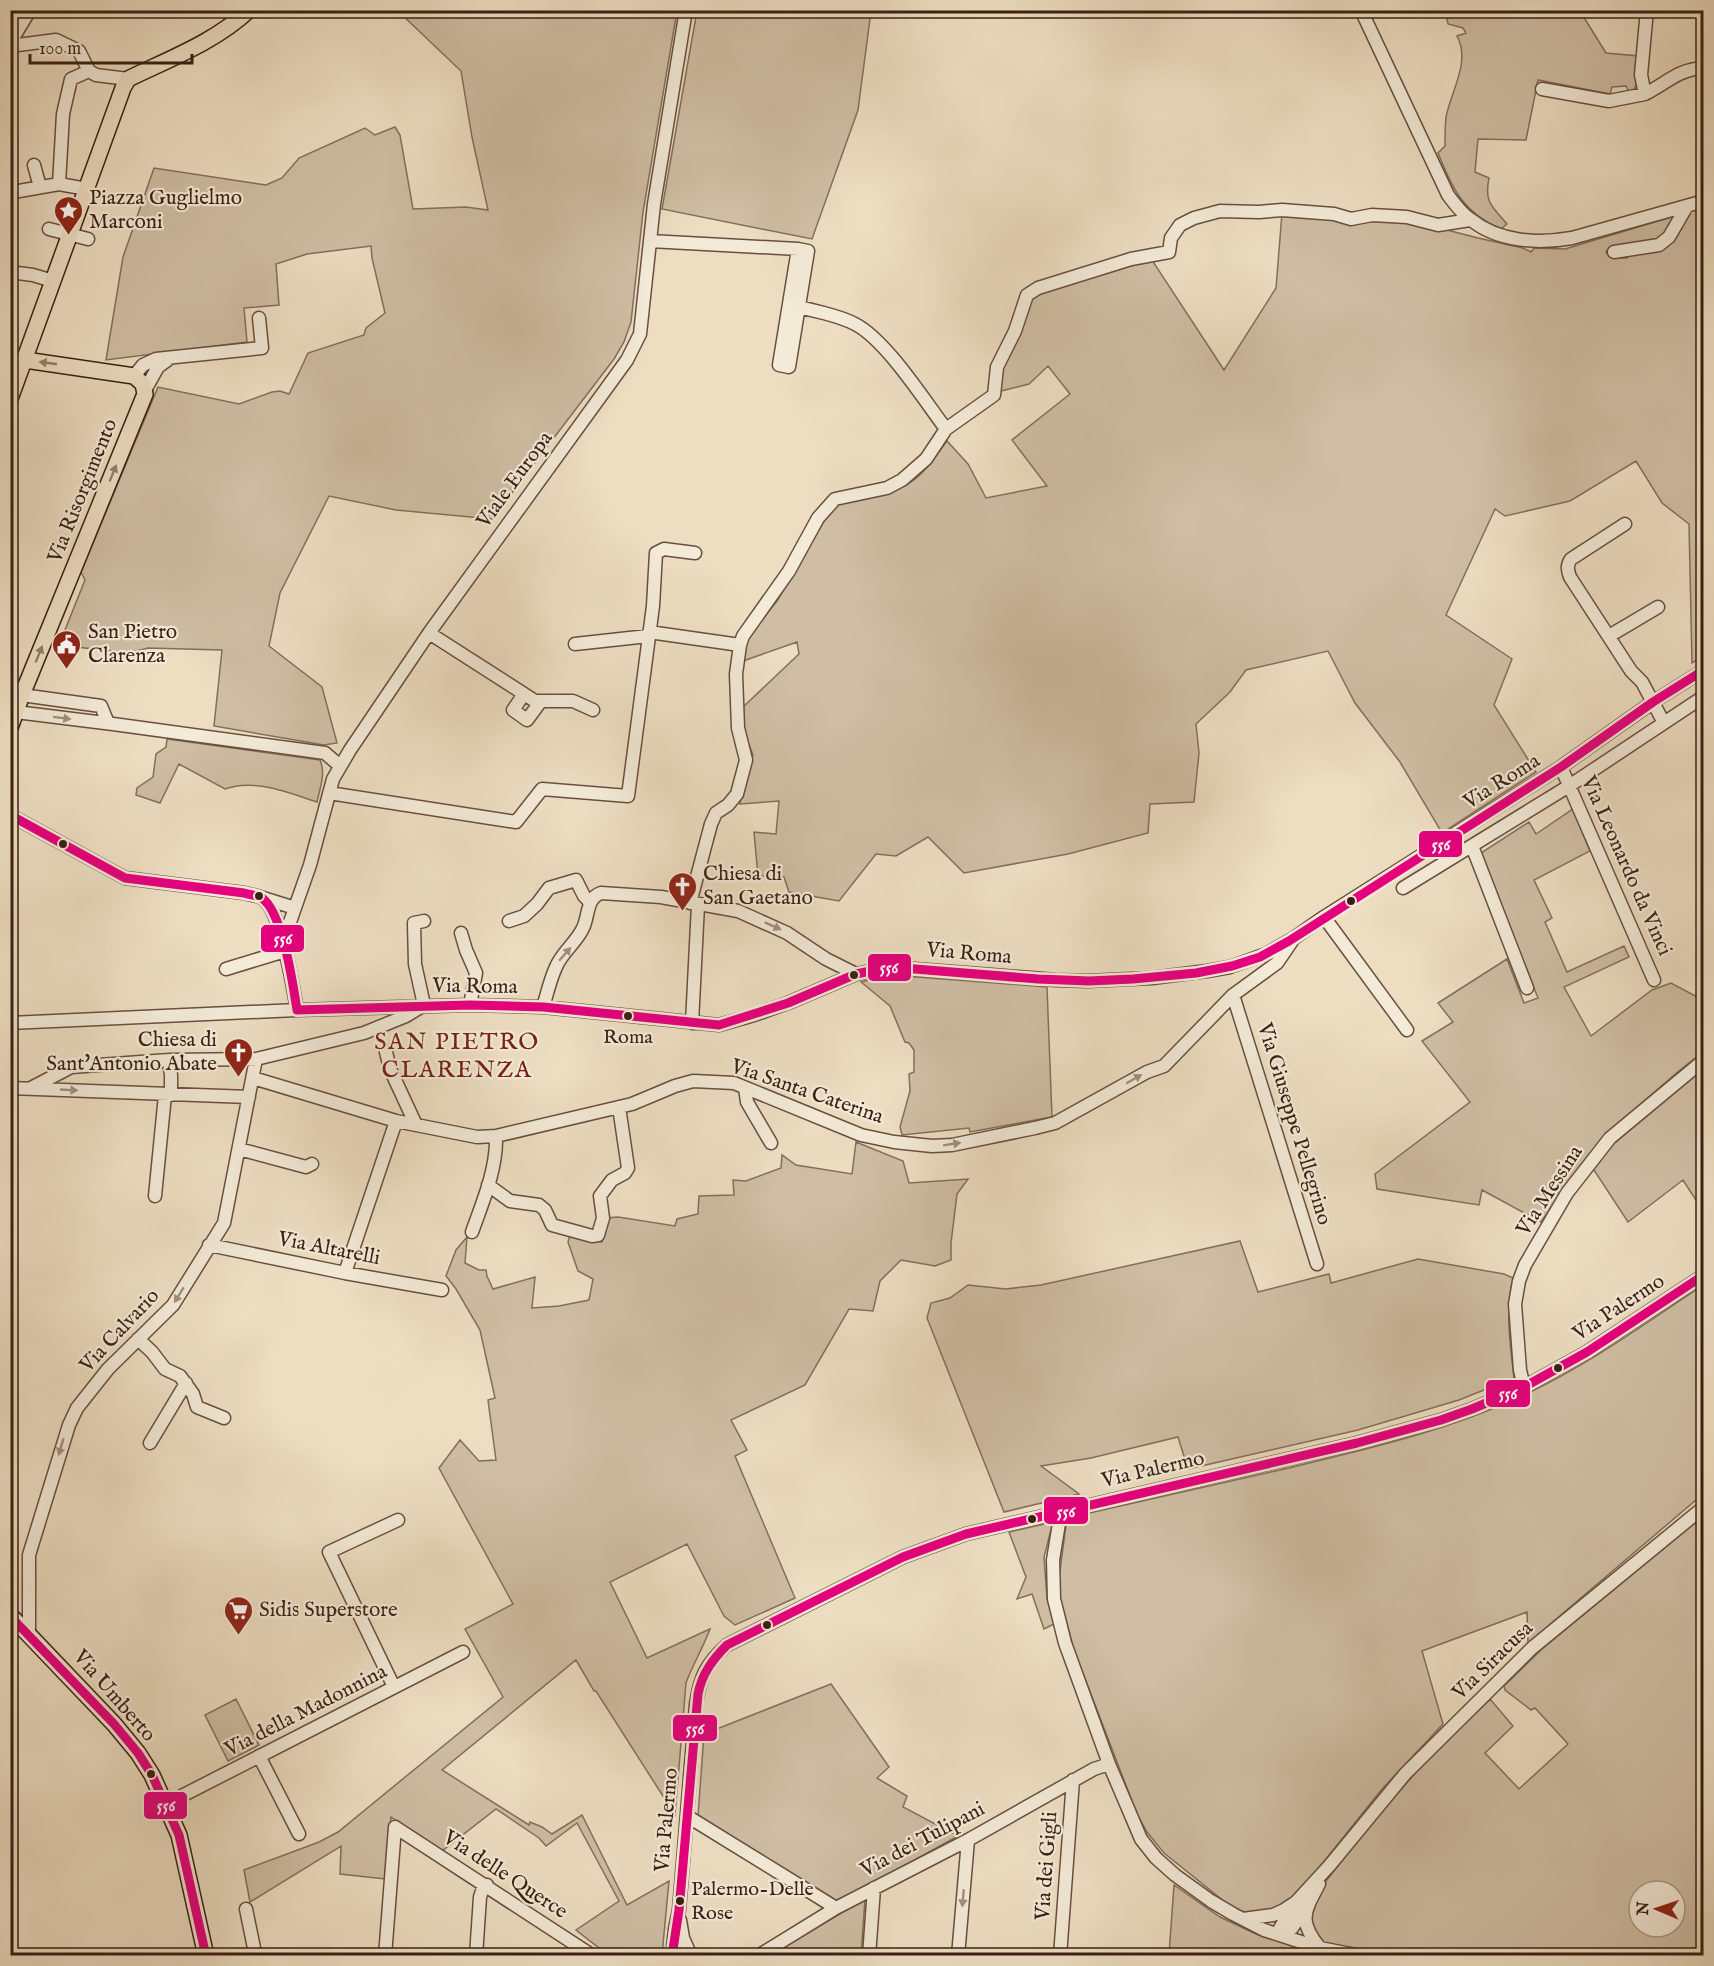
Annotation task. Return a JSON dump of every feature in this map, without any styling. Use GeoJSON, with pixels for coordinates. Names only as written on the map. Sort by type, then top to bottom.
{"type":"FeatureCollection","features":[{"type":"Feature","properties":{"kind":"main road"},"geometry":{"type":"LineString","coordinates":[[10,399],[128,79],[209,39],[249,10]]}},
{"type":"Feature","properties":{"kind":"main road"},"geometry":{"type":"LineString","coordinates":[[25,360],[134,376],[141,381],[145,390]]}},
{"type":"Feature","properties":{"kind":"main road","name":"Via Risorgimento"},"geometry":{"type":"LineString","coordinates":[[10,728],[145,390]]}},
{"type":"Feature","properties":{"kind":"main road","name":"Via Umberto"},"geometry":{"type":"LineString","coordinates":[[10,1614],[114,1724],[138,1753],[166,1804],[184,1853],[206,1956]]}},
{"type":"Feature","properties":{"kind":"street"},"geometry":{"type":"LineString","coordinates":[[10,45],[30,10]]}},
{"type":"Feature","properties":{"kind":"street","name":"Viale Europa"},"geometry":{"type":"LineString","coordinates":[[284,947],[294,908],[310,865],[333,779],[340,766],[429,633],[627,360],[640,334],[654,204],[687,10]]}},
{"type":"Feature","properties":{"kind":"street"},"geometry":{"type":"LineString","coordinates":[[1645,94],[1641,75],[1647,10]]}},
{"type":"Feature","properties":{"kind":"street"},"geometry":{"type":"LineString","coordinates":[[1361,11],[1448,195],[1470,220],[1483,228],[1512,239],[1550,242],[1704,201]]}},
{"type":"Feature","properties":{"kind":"street"},"geometry":{"type":"LineString","coordinates":[[10,45],[56,40],[79,51],[89,71],[96,75],[128,79]]}},
{"type":"Feature","properties":{"kind":"street"},"geometry":{"type":"LineString","coordinates":[[1542,89],[1609,101],[1624,100],[1645,94],[1681,71],[1690,68],[1704,68]]}},
{"type":"Feature","properties":{"kind":"street"},"geometry":{"type":"LineString","coordinates":[[59,184],[63,114],[71,79],[89,71]]}},
{"type":"Feature","properties":{"kind":"street"},"geometry":{"type":"LineString","coordinates":[[34,165],[40,188]]}},
{"type":"Feature","properties":{"kind":"street"},"geometry":{"type":"LineString","coordinates":[[19,191],[59,184],[87,189]]}},
{"type":"Feature","properties":{"kind":"street"},"geometry":{"type":"LineString","coordinates":[[1614,252],[1659,245],[1669,237],[1687,206]]}},
{"type":"Feature","properties":{"kind":"street"},"geometry":{"type":"LineString","coordinates":[[692,1023],[694,904],[711,824],[716,813],[728,805],[737,794],[746,760],[738,728],[736,674],[743,636],[789,571],[818,518],[835,499],[887,488],[902,480],[926,459],[946,429],[994,395],[997,367],[1015,331],[1026,295],[1038,288],[1131,259],[1169,252],[1171,238],[1180,225],[1194,218],[1220,211],[1282,210],[1334,214],[1351,219],[1372,215],[1407,217],[1438,225],[1470,220]]}},
{"type":"Feature","properties":{"kind":"street"},"geometry":{"type":"LineString","coordinates":[[49,229],[73,227],[88,239]]}},
{"type":"Feature","properties":{"kind":"street"},"geometry":{"type":"LineString","coordinates":[[650,240],[808,251],[794,306],[853,323],[875,338],[946,429]]}},
{"type":"Feature","properties":{"kind":"street"},"geometry":{"type":"LineString","coordinates":[[10,272],[53,281]]}},
{"type":"Feature","properties":{"kind":"street"},"geometry":{"type":"LineString","coordinates":[[134,376],[143,365],[156,359],[262,348],[260,318]]}},
{"type":"Feature","properties":{"kind":"street"},"geometry":{"type":"LineString","coordinates":[[145,390],[158,367],[172,356]]}},
{"type":"Feature","properties":{"kind":"street"},"geometry":{"type":"LineString","coordinates":[[1625,524],[1571,559],[1568,564],[1570,577],[1631,671],[1642,682],[1664,723]]}},
{"type":"Feature","properties":{"kind":"street"},"geometry":{"type":"LineString","coordinates":[[329,794],[516,822],[542,789],[628,796],[653,606],[656,553],[664,549],[695,553]]}},
{"type":"Feature","properties":{"kind":"street"},"geometry":{"type":"LineString","coordinates":[[1609,636],[1658,607]]}},
{"type":"Feature","properties":{"kind":"street"},"geometry":{"type":"LineString","coordinates":[[429,633],[535,701],[573,701],[592,710]]}},
{"type":"Feature","properties":{"kind":"street"},"geometry":{"type":"LineString","coordinates":[[575,644],[649,634],[740,645]]}},
{"type":"Feature","properties":{"kind":"street","name":"Via Roma"},"geometry":{"type":"LineString","coordinates":[[10,1023],[470,1005],[543,1007],[719,1025],[788,1004],[856,974],[890,968],[1088,981],[1152,978],[1230,967],[1266,954],[1294,938],[1561,767],[1653,702],[1704,670]]}},
{"type":"Feature","properties":{"kind":"street"},"geometry":{"type":"LineString","coordinates":[[525,694],[513,710],[527,720],[541,701]]}},
{"type":"Feature","properties":{"kind":"street"},"geometry":{"type":"LineString","coordinates":[[22,695],[101,706],[111,723]]}},
{"type":"Feature","properties":{"kind":"street"},"geometry":{"type":"LineString","coordinates":[[1403,888],[1569,786],[1700,699]]}},
{"type":"Feature","properties":{"kind":"street"},"geometry":{"type":"LineString","coordinates":[[16,712],[324,753],[340,766]]}},
{"type":"Feature","properties":{"kind":"street","name":"Via Leonardo da Vinci"},"geometry":{"type":"LineString","coordinates":[[1561,767],[1654,980]]}},
{"type":"Feature","properties":{"kind":"street"},"geometry":{"type":"LineString","coordinates":[[10,815],[125,878],[244,893],[294,908]]}},
{"type":"Feature","properties":{"kind":"street"},"geometry":{"type":"LineString","coordinates":[[1472,846],[1527,988]]}},
{"type":"Feature","properties":{"kind":"street"},"geometry":{"type":"LineString","coordinates":[[509,921],[524,916],[549,888],[576,880],[584,896],[590,902]]}},
{"type":"Feature","properties":{"kind":"street"},"geometry":{"type":"LineString","coordinates":[[543,1007],[555,968],[559,960],[574,944],[583,927],[590,902],[596,895],[609,893],[661,897],[738,910],[787,933],[826,959],[856,974]]}},
{"type":"Feature","properties":{"kind":"street"},"geometry":{"type":"LineString","coordinates":[[263,898],[271,909],[284,947],[297,1010]]}},
{"type":"Feature","properties":{"kind":"street"},"geometry":{"type":"LineString","coordinates":[[1324,917],[1407,1030]]}},
{"type":"Feature","properties":{"kind":"street"},"geometry":{"type":"LineString","coordinates":[[31,1088],[71,1067],[168,1060],[256,1059],[364,1033],[406,1016],[424,1005],[415,964],[414,923],[424,921]]}},
{"type":"Feature","properties":{"kind":"street"},"geometry":{"type":"LineString","coordinates":[[461,933],[476,974],[470,1005]]}},
{"type":"Feature","properties":{"kind":"street","name":"Via Santa Caterina"},"geometry":{"type":"LineString","coordinates":[[253,1078],[396,1121],[477,1137],[496,1136],[619,1107],[693,1081],[723,1081],[734,1083],[861,1135],[894,1142],[932,1146],[952,1145],[1055,1123],[1147,1072],[1164,1066],[1233,995],[1277,963],[1294,938]]}},
{"type":"Feature","properties":{"kind":"street"},"geometry":{"type":"LineString","coordinates":[[226,969],[284,947]]}},
{"type":"Feature","properties":{"kind":"street","name":"Via Giuseppe Pellegrino"},"geometry":{"type":"LineString","coordinates":[[1233,995],[1317,1264]]}},
{"type":"Feature","properties":{"kind":"street"},"geometry":{"type":"LineString","coordinates":[[386,1052],[390,1069],[416,1125]]}},
{"type":"Feature","properties":{"kind":"street","name":"Via Calvario"},"geometry":{"type":"LineString","coordinates":[[29,1633],[29,1555],[69,1425],[77,1408],[108,1369],[173,1305],[224,1223],[256,1059]]}},
{"type":"Feature","properties":{"kind":"street"},"geometry":{"type":"LineString","coordinates":[[155,1196],[171,1075],[168,1060]]}},
{"type":"Feature","properties":{"kind":"street","name":"Via Messina"},"geometry":{"type":"LineString","coordinates":[[1524,1387],[1520,1370],[1515,1304],[1519,1281],[1526,1265],[1567,1192],[1610,1138],[1704,1060]]}},
{"type":"Feature","properties":{"kind":"street"},"geometry":{"type":"LineString","coordinates":[[10,1088],[249,1097]]}},
{"type":"Feature","properties":{"kind":"street"},"geometry":{"type":"LineString","coordinates":[[746,1088],[747,1102],[771,1143]]}},
{"type":"Feature","properties":{"kind":"street"},"geometry":{"type":"LineString","coordinates":[[488,1185],[510,1201],[539,1205],[545,1210],[552,1225],[592,1236],[598,1234],[603,1218],[600,1196],[612,1180],[625,1173],[628,1168],[619,1107]]}},
{"type":"Feature","properties":{"kind":"street"},"geometry":{"type":"LineString","coordinates":[[345,1273],[396,1121]]}},
{"type":"Feature","properties":{"kind":"street"},"geometry":{"type":"LineString","coordinates":[[472,1232],[488,1185],[496,1149],[496,1136]]}},
{"type":"Feature","properties":{"kind":"street"},"geometry":{"type":"LineString","coordinates":[[239,1149],[306,1167],[312,1164]]}},
{"type":"Feature","properties":{"kind":"street","name":"Via Altarelli"},"geometry":{"type":"LineString","coordinates":[[209,1245],[442,1290]]}},
{"type":"Feature","properties":{"kind":"street","name":"Via Palermo"},"geometry":{"type":"LineString","coordinates":[[679,1910],[699,1685],[713,1658],[727,1645],[903,1557],[930,1546],[1000,1525],[1404,1431],[1472,1409],[1524,1387],[1587,1352],[1704,1275]]}},
{"type":"Feature","properties":{"kind":"street"},"geometry":{"type":"LineString","coordinates":[[138,1339],[165,1369],[180,1376],[194,1394],[197,1407],[224,1418]]}},
{"type":"Feature","properties":{"kind":"street"},"geometry":{"type":"LineString","coordinates":[[150,1443],[186,1383]]}},
{"type":"Feature","properties":{"kind":"street","name":"Via Siracusa"},"geometry":{"type":"LineString","coordinates":[[1280,1934],[1292,1928],[1300,1905],[1405,1774],[1532,1648],[1704,1508]]}},
{"type":"Feature","properties":{"kind":"street"},"geometry":{"type":"LineString","coordinates":[[1061,1511],[1053,1560],[1054,1599],[1065,1643],[1109,1764],[1141,1839],[1156,1858],[1175,1875],[1210,1901],[1243,1919],[1264,1930],[1320,1948],[1356,1956]]}},
{"type":"Feature","properties":{"kind":"street"},"geometry":{"type":"LineString","coordinates":[[394,1687],[329,1552],[398,1520]]}},
{"type":"Feature","properties":{"kind":"street"},"geometry":{"type":"LineString","coordinates":[[10,1614],[18,1610],[28,1598]]}},
{"type":"Feature","properties":{"kind":"street","name":"Via della Madonnina"},"geometry":{"type":"LineString","coordinates":[[166,1804],[463,1652]]}},
{"type":"Feature","properties":{"kind":"street"},"geometry":{"type":"LineString","coordinates":[[259,1756],[299,1834]]}},
{"type":"Feature","properties":{"kind":"street","name":"Via dei Tulipani"},"geometry":{"type":"LineString","coordinates":[[758,1956],[836,1908],[968,1840],[1073,1780],[1109,1764]]}},
{"type":"Feature","properties":{"kind":"street","name":"Via dei Gigli"},"geometry":{"type":"LineString","coordinates":[[1060,1956],[1073,1780]]}},
{"type":"Feature","properties":{"kind":"street"},"geometry":{"type":"LineString","coordinates":[[687,1816],[836,1908]]}},
{"type":"Feature","properties":{"kind":"street","name":"Via delle Querce"},"geometry":{"type":"LineString","coordinates":[[385,1956],[395,1827],[593,1956]]}},
{"type":"Feature","properties":{"kind":"street"},"geometry":{"type":"LineString","coordinates":[[958,1956],[968,1840]]}},
{"type":"Feature","properties":{"kind":"street"},"geometry":{"type":"LineString","coordinates":[[476,1956],[480,1897],[483,1888],[487,1885]]}},
{"type":"Feature","properties":{"kind":"street"},"geometry":{"type":"LineString","coordinates":[[869,1956],[874,1888]]}},
{"type":"Feature","properties":{"kind":"street"},"geometry":{"type":"LineString","coordinates":[[1243,1919],[1273,1915],[1300,1905],[1308,1929],[1320,1948]]}},
{"type":"Feature","properties":{"kind":"street"},"geometry":{"type":"LineString","coordinates":[[246,1909],[254,1948],[250,1956]]}},
{"type":"Feature","properties":{"kind":"street"},"geometry":{"type":"LineString","coordinates":[[672,1956],[679,1910]]}},
{"type":"Feature","properties":{"kind":"street"},"geometry":{"type":"LineString","coordinates":[[679,1910],[683,1938],[691,1956]]}},
{"type":"Feature","properties":{"kind":"shaded area"},"geometry":{"type":"Polygon","coordinates":[[[398,11],[677,11],[643,212],[631,322],[624,342],[614,359],[492,519],[396,510],[329,496],[280,593],[269,646],[322,687],[337,743],[324,745],[214,726],[222,650],[148,648],[129,653],[59,645],[85,580],[81,572],[158,387],[239,404],[272,392],[280,391],[289,394],[308,353],[364,335],[366,328],[385,313],[371,246],[307,254],[276,264],[279,305],[244,308],[247,342],[106,360],[123,257],[154,168],[266,185],[282,178],[299,158],[365,128],[375,135],[395,127],[400,135],[413,209],[466,207],[488,210],[461,71],[398,11]]]}},
{"type":"Feature","properties":{"kind":"shaded area"},"geometry":{"type":"Polygon","coordinates":[[[697,11],[871,11],[858,110],[812,239],[662,209],[697,11]]]}},
{"type":"Feature","properties":{"kind":"shaded area"},"geometry":{"type":"Polygon","coordinates":[[[1440,11],[1580,11],[1606,53],[1639,56],[1634,90],[1629,92],[1626,86],[1612,87],[1610,94],[1538,80],[1526,140],[1478,139],[1475,172],[1489,178],[1490,204],[1507,224],[1501,229],[1488,223],[1468,207],[1455,189],[1438,153],[1445,146],[1448,107],[1461,66],[1461,46],[1457,36],[1466,33],[1463,28],[1448,24],[1446,15],[1440,11]]]}},
{"type":"Feature","properties":{"kind":"shaded area"},"geometry":{"type":"Polygon","coordinates":[[[1703,208],[1703,656],[1692,663],[1689,524],[1662,503],[1636,461],[1570,501],[1505,516],[1495,509],[1446,615],[1512,659],[1494,705],[1536,772],[1442,833],[1400,762],[1355,703],[1328,651],[1246,670],[1230,692],[1196,724],[1199,753],[1194,802],[1150,804],[1148,833],[1068,854],[964,873],[928,837],[896,856],[876,854],[839,901],[789,892],[784,877],[758,876],[754,832],[776,834],[779,801],[740,804],[753,755],[743,729],[743,707],[799,654],[797,642],[743,661],[747,638],[777,601],[834,508],[853,499],[891,491],[909,483],[925,469],[947,441],[968,464],[986,498],[1047,486],[1012,440],[1070,394],[1048,366],[1029,384],[1001,391],[1000,367],[1029,300],[1039,292],[1152,260],[1224,370],[1276,288],[1282,213],[1371,218],[1424,224],[1523,248],[1531,252],[1534,248],[1565,249],[1678,215],[1666,234],[1655,241],[1610,248],[1606,252],[1609,256],[1621,254],[1621,258],[1627,258],[1627,254],[1678,234],[1691,211],[1703,208]]]}},
{"type":"Feature","properties":{"kind":"shaded area"},"geometry":{"type":"Polygon","coordinates":[[[167,739],[320,760],[322,775],[317,802],[259,786],[236,786],[225,789],[179,764],[160,803],[136,795],[137,788],[153,777],[156,754],[166,747],[167,739]]]}},
{"type":"Feature","properties":{"kind":"shaded area"},"geometry":{"type":"Polygon","coordinates":[[[1573,809],[1590,851],[1534,880],[1552,918],[1545,922],[1567,972],[1624,946],[1629,957],[1564,987],[1591,1036],[1652,990],[1671,983],[1703,1000],[1703,1052],[1606,1134],[1541,1222],[1482,1190],[1479,1205],[1377,1189],[1375,1174],[1470,1102],[1422,1041],[1453,1022],[1438,1003],[1507,959],[1524,1003],[1538,998],[1481,853],[1529,822],[1536,834],[1573,809]]]}},
{"type":"Feature","properties":{"kind":"shaded area"},"geometry":{"type":"Polygon","coordinates":[[[891,975],[1047,987],[1052,1117],[970,1132],[969,1128],[902,1135],[900,1127],[910,1091],[909,1074],[914,1072],[914,1050],[909,1043],[905,1042],[890,1006],[861,982],[891,975]]]}},
{"type":"Feature","properties":{"kind":"shaded area"},"geometry":{"type":"Polygon","coordinates":[[[1703,1069],[1703,1211],[1683,1180],[1628,1222],[1592,1167],[1605,1151],[1703,1069]]]}},
{"type":"Feature","properties":{"kind":"shaded area"},"geometry":{"type":"Polygon","coordinates":[[[856,1142],[903,1161],[909,1183],[968,1179],[957,1194],[951,1260],[935,1266],[901,1260],[880,1281],[873,1311],[849,1309],[805,1385],[731,1420],[747,1450],[735,1456],[795,1598],[735,1625],[724,1616],[687,1544],[610,1582],[647,1658],[710,1629],[686,1683],[675,1815],[576,1660],[442,1770],[529,1825],[530,1822],[552,1834],[582,1815],[627,1905],[669,1881],[662,1955],[608,1955],[576,1930],[619,1901],[577,1823],[546,1846],[539,1838],[496,1809],[442,1851],[391,1817],[385,1879],[340,1874],[341,1846],[250,1902],[244,1870],[319,1842],[338,1832],[503,1697],[465,1629],[513,1604],[439,1468],[460,1440],[479,1461],[496,1460],[488,1400],[495,1398],[480,1330],[446,1276],[456,1250],[467,1237],[465,1263],[479,1270],[486,1270],[493,1289],[535,1277],[532,1308],[589,1300],[593,1279],[578,1271],[568,1242],[570,1235],[602,1242],[606,1218],[618,1217],[675,1226],[677,1219],[698,1214],[699,1196],[734,1195],[733,1180],[746,1181],[781,1168],[782,1155],[796,1165],[852,1174],[856,1142]]]}},
{"type":"Feature","properties":{"kind":"shaded area"},"geometry":{"type":"Polygon","coordinates":[[[1240,1241],[1258,1292],[1329,1274],[1331,1283],[1418,1259],[1504,1274],[1513,1278],[1509,1315],[1514,1378],[1459,1400],[1358,1430],[1188,1469],[1178,1437],[1091,1458],[1041,1466],[1079,1494],[1004,1512],[927,1318],[931,1303],[950,1298],[968,1285],[1006,1289],[1041,1285],[1240,1241]]]}},
{"type":"Feature","properties":{"kind":"shaded area"},"geometry":{"type":"Polygon","coordinates":[[[1703,1285],[1703,1494],[1528,1643],[1527,1612],[1422,1651],[1443,1724],[1382,1789],[1298,1894],[1291,1899],[1276,1908],[1260,1912],[1235,1910],[1164,1853],[1147,1832],[1137,1814],[1074,1650],[1060,1597],[1059,1578],[1067,1518],[1347,1454],[1440,1428],[1500,1405],[1553,1381],[1618,1342],[1703,1285]]]}},
{"type":"Feature","properties":{"kind":"shaded area"},"geometry":{"type":"Polygon","coordinates":[[[1703,1516],[1703,1955],[1382,1955],[1325,1945],[1311,1926],[1312,1913],[1323,1885],[1365,1831],[1424,1763],[1490,1699],[1513,1726],[1485,1753],[1519,1789],[1568,1744],[1535,1708],[1531,1710],[1505,1690],[1504,1686],[1541,1650],[1703,1516]]]}},
{"type":"Feature","properties":{"kind":"shaded area"},"geometry":{"type":"Polygon","coordinates":[[[1053,1522],[1044,1557],[1047,1598],[1054,1624],[1044,1629],[1032,1594],[1017,1599],[1026,1577],[1009,1532],[1053,1522]]]}},
{"type":"Feature","properties":{"kind":"shaded area"},"geometry":{"type":"Polygon","coordinates":[[[831,1684],[889,1767],[877,1778],[907,1796],[903,1807],[958,1836],[837,1903],[698,1816],[704,1734],[831,1684]]]}},
{"type":"Feature","properties":{"kind":"shaded area"},"geometry":{"type":"Polygon","coordinates":[[[236,1699],[259,1745],[228,1761],[205,1715],[236,1699]]]}},
{"type":"Feature","properties":{"kind":"shaded area"},"geometry":{"type":"Polygon","coordinates":[[[1174,1885],[1220,1917],[1256,1934],[1321,1955],[1116,1955],[1169,1954],[1174,1885]]]}},
{"type":"Feature","properties":{"kind":"shaded area"},"geometry":{"type":"Polygon","coordinates":[[[865,1899],[861,1955],[777,1956],[775,1952],[865,1899]]]}},
{"type":"Feature","properties":{"kind":"transit line","name":"556"},"geometry":{"type":"LineString","coordinates":[[10,815],[125,878],[244,893],[262,898],[276,918],[281,933],[297,1010],[470,1005],[543,1007],[719,1025],[788,1003],[856,974],[890,967],[1089,981],[1196,973],[1232,966],[1260,957],[1289,941],[1561,767],[1653,702],[1704,670]]}},
{"type":"Feature","properties":{"kind":"transit line","name":"556"},"geometry":{"type":"LineString","coordinates":[[672,1956],[679,1910],[698,1694],[708,1668],[727,1645],[903,1557],[966,1534],[1357,1443],[1472,1409],[1524,1387],[1587,1352],[1704,1275]]}},
{"type":"Feature","properties":{"kind":"transit line","name":"556"},"geometry":{"type":"LineString","coordinates":[[10,1616],[114,1724],[138,1753],[152,1775],[179,1835],[206,1956]]}},
{"type":"Feature","properties":{"kind":"place","name":"Piazza Guglielmo Marconi"},"geometry":{"type":"Point","coordinates":[68,236]}},
{"type":"Feature","properties":{"kind":"place","name":"San Pietro Clarenza"},"geometry":{"type":"Point","coordinates":[67,670]}},
{"type":"Feature","properties":{"kind":"place","name":"Chiesa di San Gaetano"},"geometry":{"type":"Point","coordinates":[682,912]}},
{"type":"Feature","properties":{"kind":"place","name":"Roma"},"geometry":{"type":"Point","coordinates":[628,1016]}},
{"type":"Feature","properties":{"kind":"place","name":"Chiesa di Sant'Antonio Abate"},"geometry":{"type":"Point","coordinates":[238,1078]}},
{"type":"Feature","properties":{"kind":"place","name":"Sidis Superstore"},"geometry":{"type":"Point","coordinates":[238,1636]}},
{"type":"Feature","properties":{"kind":"place","name":"Palermo-Delle Rose"},"geometry":{"type":"Point","coordinates":[680,1901]}},
{"type":"Feature","properties":{"kind":"district","name":"SAN PIETRO CLARENZA"},"geometry":{"type":"Point","coordinates":[457,1056]}}]}
